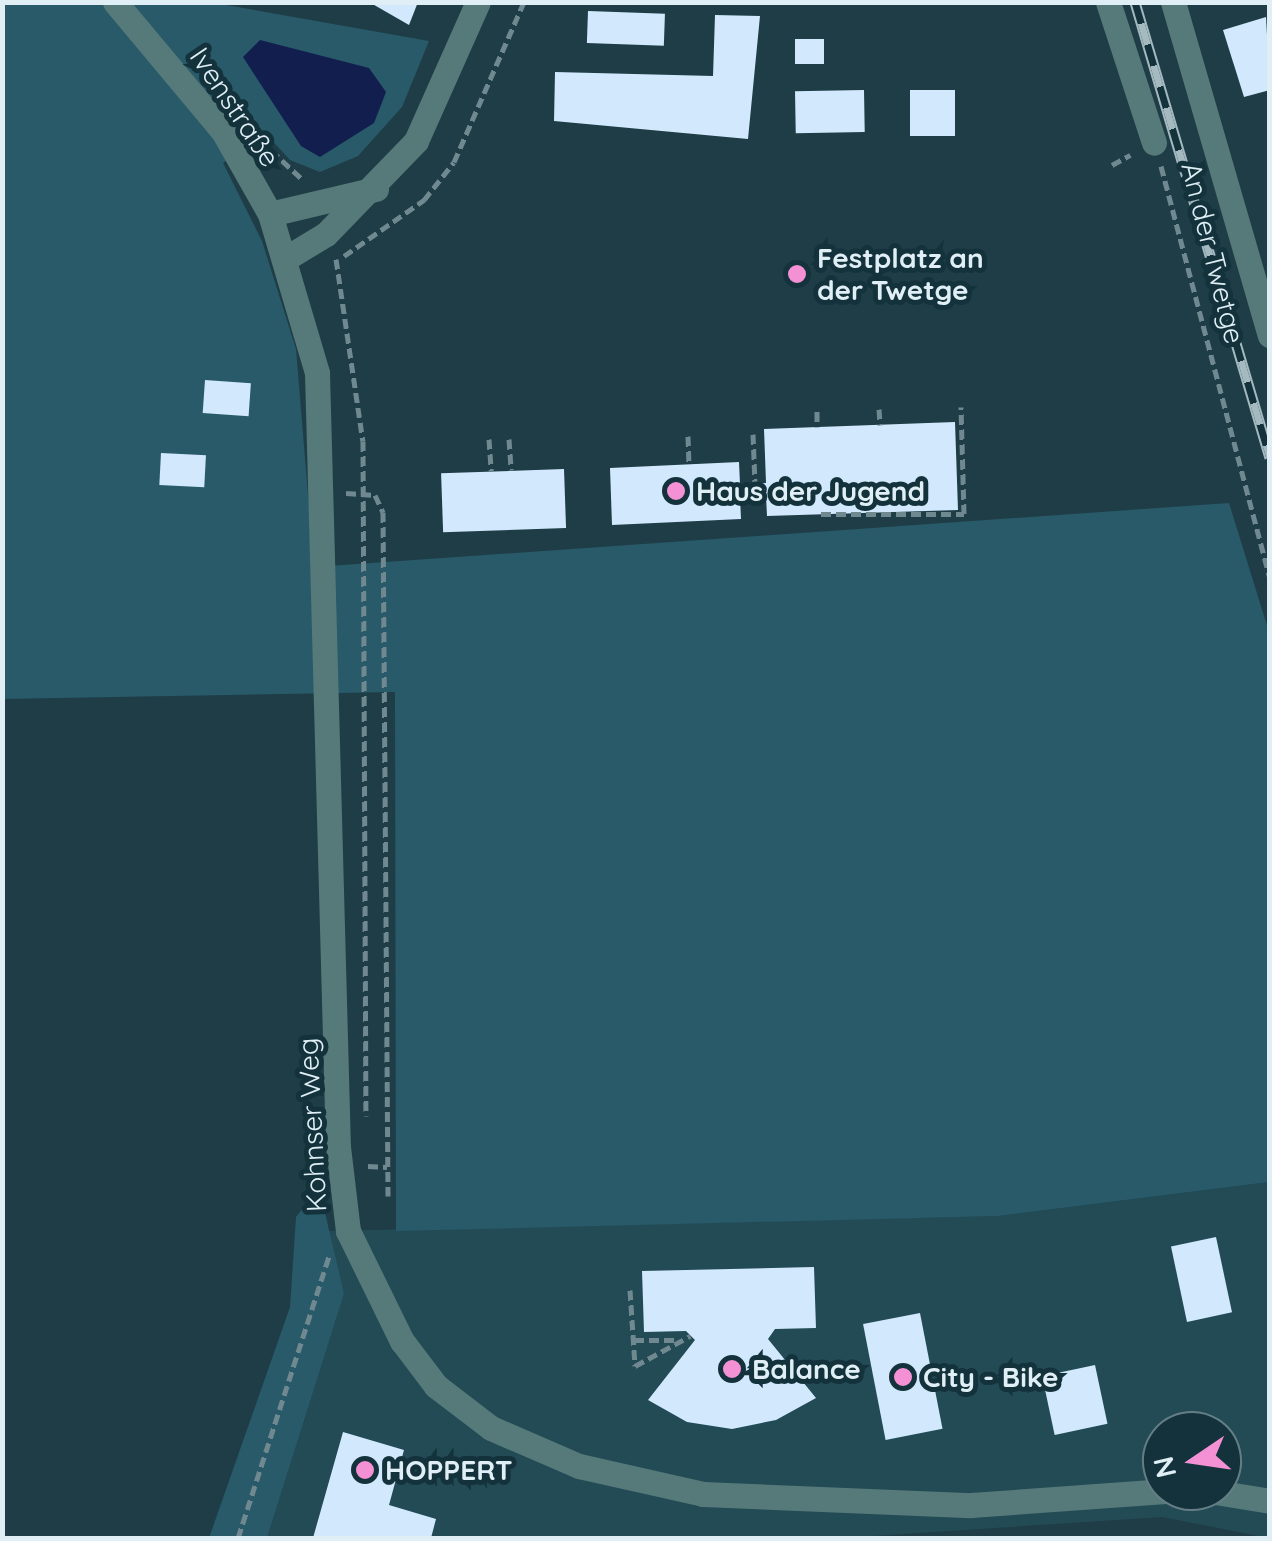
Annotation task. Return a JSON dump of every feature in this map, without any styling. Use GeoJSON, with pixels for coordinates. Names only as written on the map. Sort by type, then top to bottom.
{"type":"FeatureCollection","features":[{"type":"Feature","properties":{"kind":"street","name":"Ivenstraße"},"geometry":{"type":"LineString","coordinates":[[115,2],[224,132],[270,214],[288,257]]}},
{"type":"Feature","properties":{"kind":"street"},"geometry":{"type":"LineString","coordinates":[[288,257],[326,234],[376,189],[438,108],[478,2]]}},
{"type":"Feature","properties":{"kind":"street","name":"An der Twetge"},"geometry":{"type":"LineString","coordinates":[[1108,2],[1154,143]]}},
{"type":"Feature","properties":{"kind":"street"},"geometry":{"type":"LineString","coordinates":[[1173,2],[1270,335]]}},
{"type":"Feature","properties":{"kind":"street"},"geometry":{"type":"LineString","coordinates":[[270,214],[376,189]]}},
{"type":"Feature","properties":{"kind":"street","name":"Kohnser Weg"},"geometry":{"type":"LineString","coordinates":[[288,257],[317,373],[325,494],[338,1147],[348,1231],[365,1280],[436,1386],[491,1428],[579,1466],[789,1502],[971,1505],[1142,1493]]}},
{"type":"Feature","properties":{"kind":"street"},"geometry":{"type":"LineString","coordinates":[[1242,1496],[1270,1501]]}},
{"type":"Feature","properties":{"kind":"path"},"geometry":{"type":"LineString","coordinates":[[337,261],[424,200],[454,162],[524,2]]}},
{"type":"Feature","properties":{"kind":"path"},"geometry":{"type":"LineString","coordinates":[[247,128],[307,188],[319,182]]}},
{"type":"Feature","properties":{"kind":"path","name":"An der Twetge"},"geometry":{"type":"LineString","coordinates":[[1154,143],[1270,578]]}},
{"type":"Feature","properties":{"kind":"path"},"geometry":{"type":"LineString","coordinates":[[326,234],[337,261],[355,350],[364,492],[366,1132]]}},
{"type":"Feature","properties":{"kind":"path"},"geometry":{"type":"LineString","coordinates":[[820,514],[964,514],[959,469],[961,408]]}},
{"type":"Feature","properties":{"kind":"path"},"geometry":{"type":"LineString","coordinates":[[879,409],[880,424]]}},
{"type":"Feature","properties":{"kind":"path"},"geometry":{"type":"LineString","coordinates":[[817,411],[818,427]]}},
{"type":"Feature","properties":{"kind":"path"},"geometry":{"type":"LineString","coordinates":[[753,434],[755,484]]}},
{"type":"Feature","properties":{"kind":"path"},"geometry":{"type":"LineString","coordinates":[[688,436],[689,464]]}},
{"type":"Feature","properties":{"kind":"path"},"geometry":{"type":"LineString","coordinates":[[509,438],[511,470]]}},
{"type":"Feature","properties":{"kind":"path"},"geometry":{"type":"LineString","coordinates":[[489,439],[490,471]]}},
{"type":"Feature","properties":{"kind":"path"},"geometry":{"type":"LineString","coordinates":[[325,494],[364,492]]}},
{"type":"Feature","properties":{"kind":"path"},"geometry":{"type":"LineString","coordinates":[[364,492],[382,512],[388,1196]]}},
{"type":"Feature","properties":{"kind":"path"},"geometry":{"type":"LineString","coordinates":[[367,1150],[369,1182]]}},
{"type":"Feature","properties":{"kind":"path"},"geometry":{"type":"LineString","coordinates":[[368,1166],[388,1167]]}},
{"type":"Feature","properties":{"kind":"path"},"geometry":{"type":"LineString","coordinates":[[238,1538],[291,1386],[319,1265],[348,1231]]}},
{"type":"Feature","properties":{"kind":"path"},"geometry":{"type":"LineString","coordinates":[[630,1290],[635,1366],[690,1336]]}},
{"type":"Feature","properties":{"kind":"path"},"geometry":{"type":"LineString","coordinates":[[634,1340],[681,1340]]}},
{"type":"Feature","properties":{"kind":"shaded area"},"geometry":{"type":"Polygon","coordinates":[[[3,3],[215,3],[429,41],[402,107],[358,156],[320,172],[290,160],[265,133],[223,163],[262,241],[296,349],[314,567],[1229,503],[1269,632],[1269,1182],[998,1216],[396,1231],[395,692],[2,699],[3,3]]]}},
{"type":"Feature","properties":{"kind":"shaded area"},"geometry":{"type":"Polygon","coordinates":[[[1269,1182],[1269,1538],[1162,1517],[843,1538],[267,1538],[344,1294],[325,1231],[998,1216],[1269,1182]]]}},
{"type":"Feature","properties":{"kind":"shaded area"},"geometry":{"type":"Polygon","coordinates":[[[319,1187],[344,1294],[267,1538],[209,1538],[290,1307],[296,1217],[319,1187]]]}},
{"type":"Feature","properties":{"kind":"water"},"geometry":{"type":"Polygon","coordinates":[[[260,40],[369,68],[386,92],[374,123],[320,157],[301,146],[243,57],[260,40]]]}},
{"type":"Feature","properties":{"kind":"building"},"geometry":{"type":"Polygon","coordinates":[[[369,2],[418,2],[409,25],[369,2]]]}},
{"type":"Feature","properties":{"kind":"building"},"geometry":{"type":"Polygon","coordinates":[[[588,11],[665,14],[664,46],[587,43],[588,11]]]}},
{"type":"Feature","properties":{"kind":"building"},"geometry":{"type":"Polygon","coordinates":[[[715,15],[760,16],[748,139],[554,121],[555,72],[713,76],[715,15]]]}},
{"type":"Feature","properties":{"kind":"building"},"geometry":{"type":"Polygon","coordinates":[[[1266,17],[1270,90],[1244,97],[1223,30],[1266,17]]]}},
{"type":"Feature","properties":{"kind":"building"},"geometry":{"type":"Polygon","coordinates":[[[795,39],[824,39],[824,64],[795,64],[795,39]]]}},
{"type":"Feature","properties":{"kind":"building"},"geometry":{"type":"Polygon","coordinates":[[[864,90],[865,132],[796,133],[795,91],[864,90]]]}},
{"type":"Feature","properties":{"kind":"building"},"geometry":{"type":"Polygon","coordinates":[[[910,90],[955,90],[955,136],[910,136],[910,90]]]}},
{"type":"Feature","properties":{"kind":"building"},"geometry":{"type":"Polygon","coordinates":[[[205,380],[251,383],[249,416],[203,413],[205,380]]]}},
{"type":"Feature","properties":{"kind":"building"},"geometry":{"type":"Polygon","coordinates":[[[955,422],[958,510],[767,516],[766,496],[740,497],[741,519],[612,525],[610,468],[739,462],[740,484],[766,483],[764,429],[955,422]]]}},
{"type":"Feature","properties":{"kind":"building"},"geometry":{"type":"Polygon","coordinates":[[[161,453],[206,455],[204,487],[159,485],[161,453]]]}},
{"type":"Feature","properties":{"kind":"building"},"geometry":{"type":"Polygon","coordinates":[[[564,469],[566,528],[443,532],[441,473],[564,469]]]}},
{"type":"Feature","properties":{"kind":"building"},"geometry":{"type":"Polygon","coordinates":[[[1216,1237],[1232,1312],[1187,1322],[1171,1247],[1216,1237]]]}},
{"type":"Feature","properties":{"kind":"building","name":"Balance"},"geometry":{"type":"Polygon","coordinates":[[[814,1267],[816,1328],[775,1329],[768,1339],[816,1398],[776,1420],[732,1429],[687,1422],[648,1400],[695,1340],[686,1331],[644,1332],[642,1271],[814,1267]]]}},
{"type":"Feature","properties":{"kind":"building","name":"City - Bike"},"geometry":{"type":"Polygon","coordinates":[[[920,1313],[943,1429],[886,1440],[863,1324],[920,1313]]]}},
{"type":"Feature","properties":{"kind":"building"},"geometry":{"type":"Polygon","coordinates":[[[1095,1365],[1107,1424],[1055,1435],[1042,1376],[1095,1365]]]}},
{"type":"Feature","properties":{"kind":"building","name":"HOPPERT"},"geometry":{"type":"Polygon","coordinates":[[[343,1432],[404,1450],[389,1505],[436,1519],[431,1538],[313,1538],[343,1432]]]}},
{"type":"Feature","properties":{"kind":"railway"},"geometry":{"type":"LineString","coordinates":[[1135,2],[1270,457]]}},
{"type":"Feature","properties":{"kind":"place","name":"Festplatz an der Twetge"},"geometry":{"type":"Point","coordinates":[797,274]}},
{"type":"Feature","properties":{"kind":"place","name":"Haus der Jugend"},"geometry":{"type":"Point","coordinates":[676,491]}},
{"type":"Feature","properties":{"kind":"place","name":"Balance"},"geometry":{"type":"Point","coordinates":[732,1369]}},
{"type":"Feature","properties":{"kind":"place","name":"City - Bike"},"geometry":{"type":"Point","coordinates":[903,1377]}},
{"type":"Feature","properties":{"kind":"place","name":"HOPPERT"},"geometry":{"type":"Point","coordinates":[365,1470]}}]}
